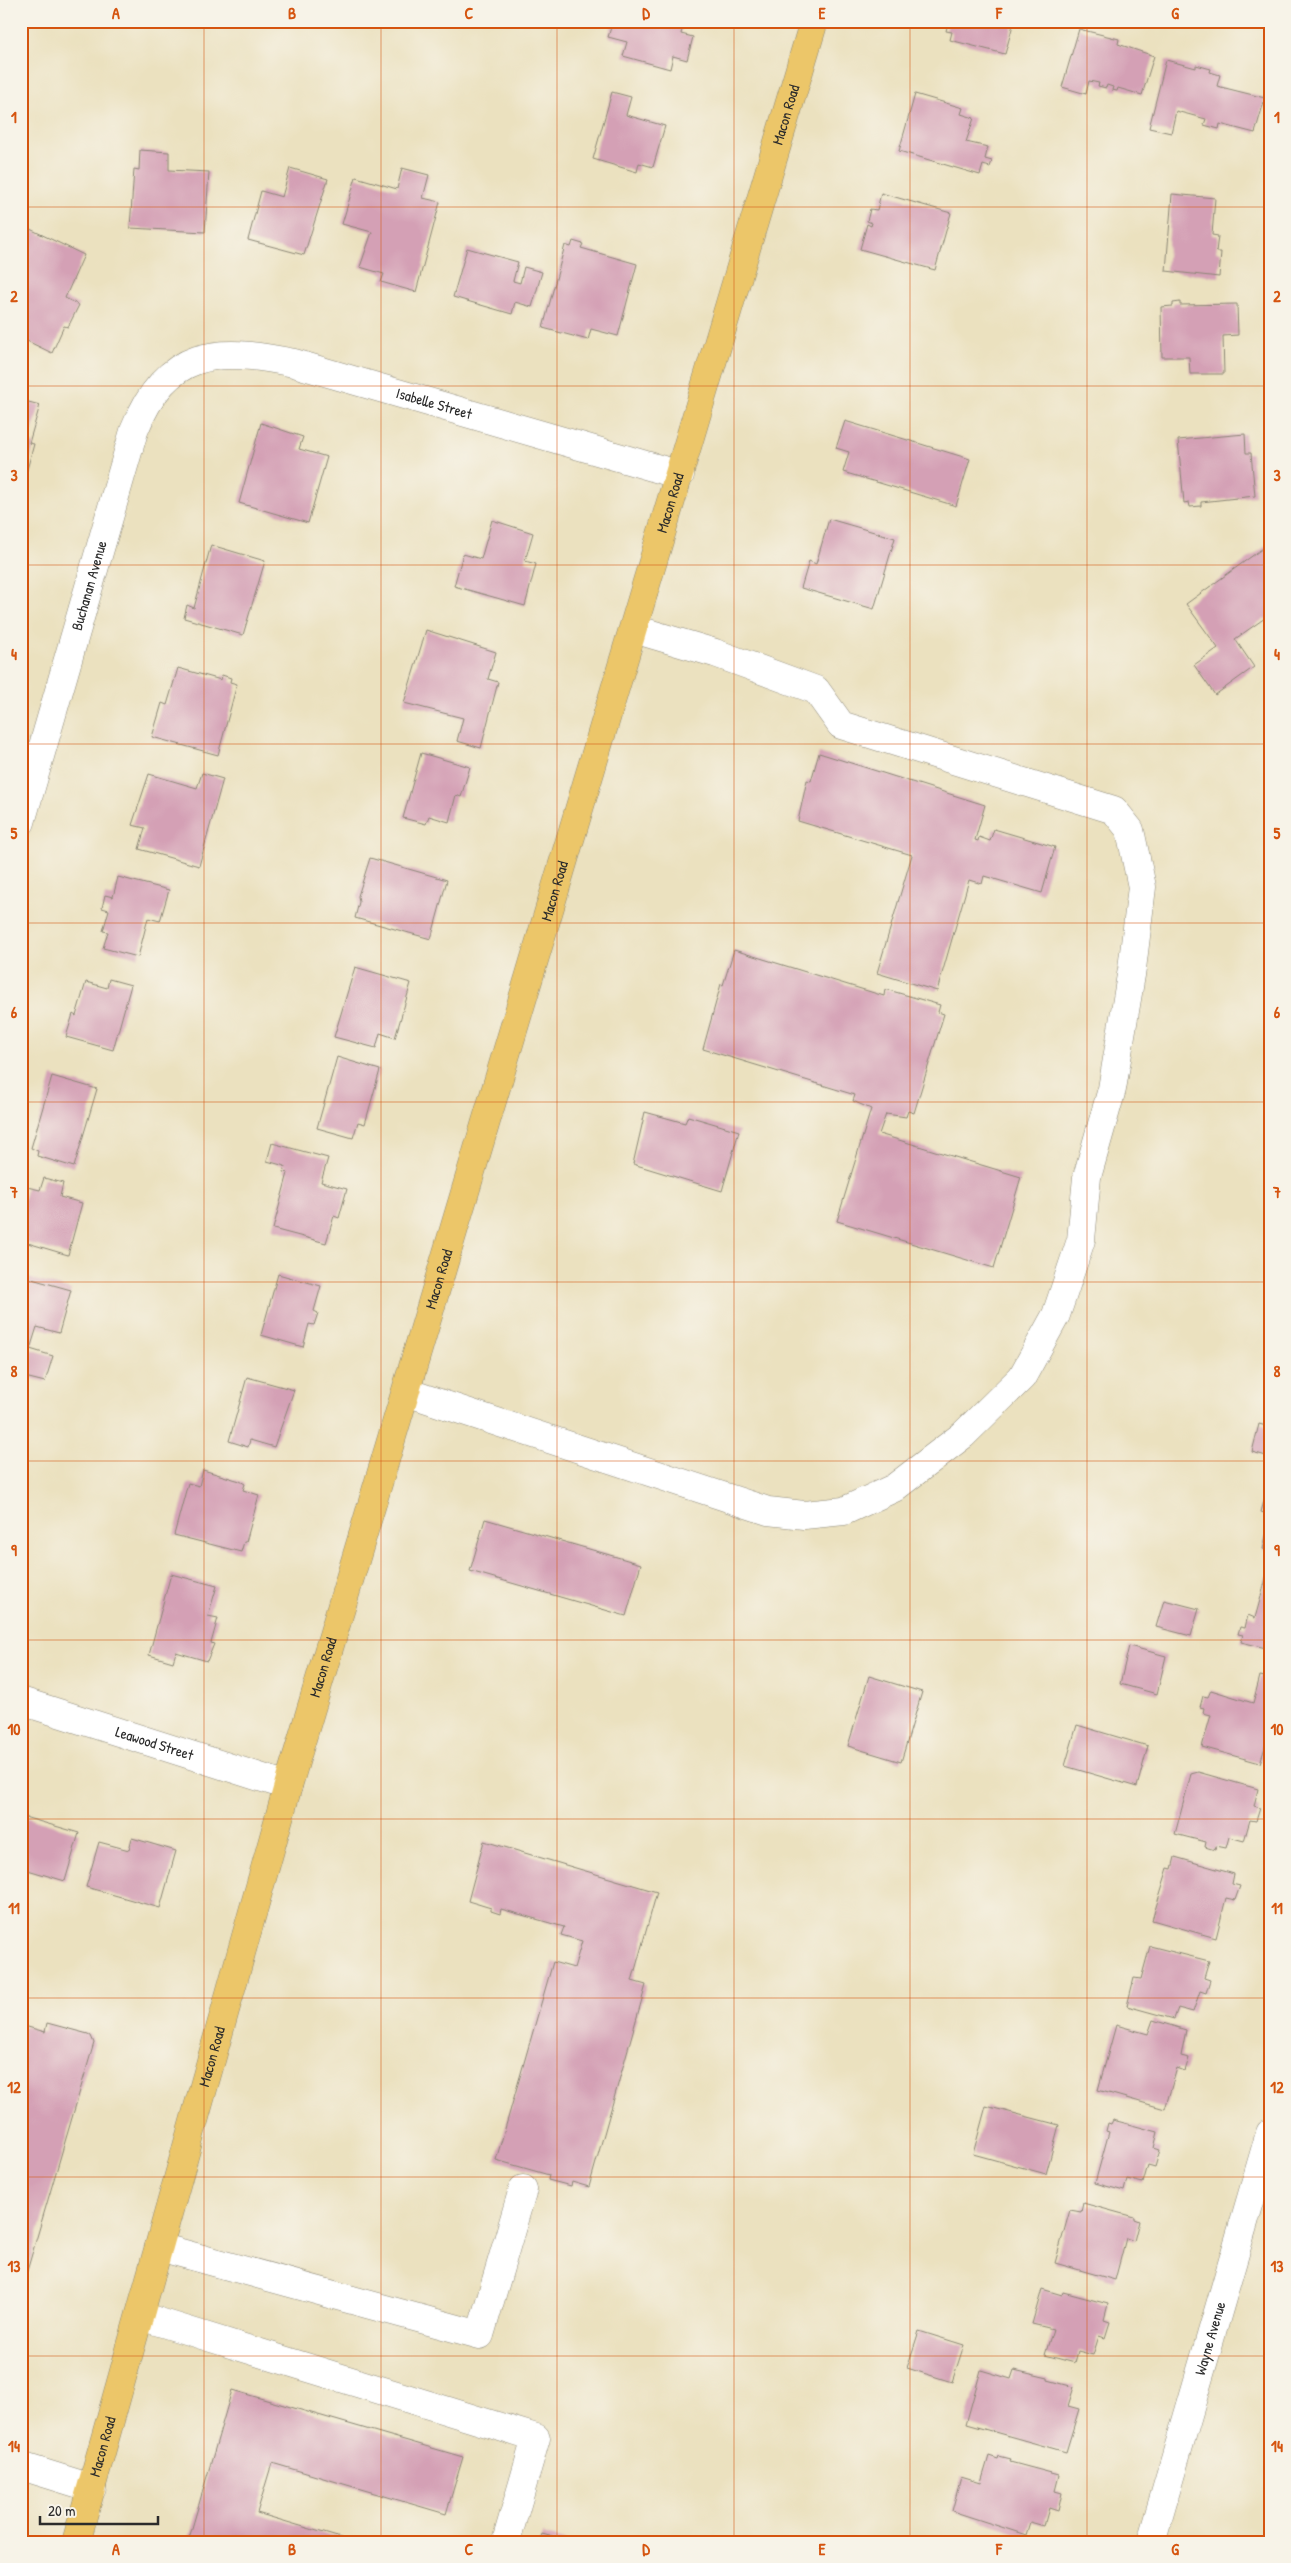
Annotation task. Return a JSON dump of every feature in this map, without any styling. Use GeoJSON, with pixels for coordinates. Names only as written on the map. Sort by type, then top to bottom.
{"type":"FeatureCollection","features":[{"type":"Feature","properties":{"kind":"main road","name":"Macon Road"},"geometry":{"type":"LineString","coordinates":[[76,2542],[288,1786],[814,21]]}},
{"type":"Feature","properties":{"kind":"street","name":"Isabelle Street"},"geometry":{"type":"LineString","coordinates":[[185,365],[214,356],[243,353],[294,363],[680,475]]}},
{"type":"Feature","properties":{"kind":"street","name":"Buchanan Avenue"},"geometry":{"type":"LineString","coordinates":[[21,822],[134,431],[142,410],[155,392],[170,376],[185,365]]}},
{"type":"Feature","properties":{"kind":"street"},"geometry":{"type":"LineString","coordinates":[[406,1392],[768,1511],[804,1515],[844,1511],[894,1488],[963,1434],[1022,1377],[1056,1315],[1080,1240],[1087,1177],[1112,1090],[1133,960],[1142,887],[1130,830],[1114,810],[841,725],[816,690],[715,653],[634,629]]}},
{"type":"Feature","properties":{"kind":"street","name":"Leawood Street"},"geometry":{"type":"LineString","coordinates":[[21,1701],[288,1786]]}},
{"type":"Feature","properties":{"kind":"street","name":"Wayne Avenue"},"geometry":{"type":"LineString","coordinates":[[1151,2542],[1270,2133]]}},
{"type":"Feature","properties":{"kind":"street"},"geometry":{"type":"LineString","coordinates":[[159,2247],[480,2335],[523,2189]]}},
{"type":"Feature","properties":{"kind":"street"},"geometry":{"type":"LineString","coordinates":[[140,2316],[322,2370],[536,2438],[506,2542]]}},
{"type":"Feature","properties":{"kind":"street"},"geometry":{"type":"LineString","coordinates":[[21,2466],[92,2488]]}},
{"type":"Feature","properties":{"kind":"building"},"geometry":{"type":"Polygon","coordinates":[[[613,21],[632,24],[633,21],[684,21],[681,34],[693,37],[687,60],[673,56],[670,69],[623,56],[627,42],[608,37],[613,21]]]}},
{"type":"Feature","properties":{"kind":"building"},"geometry":{"type":"Polygon","coordinates":[[[955,21],[1014,21],[1005,54],[950,40],[952,32],[946,31],[948,23],[954,25],[955,21]]]}},
{"type":"Feature","properties":{"kind":"building"},"geometry":{"type":"Polygon","coordinates":[[[1079,29],[1119,39],[1118,44],[1154,56],[1142,95],[1118,88],[1117,91],[1112,90],[1113,87],[1107,85],[1106,88],[1098,86],[1099,83],[1089,81],[1086,94],[1062,87],[1079,29]]]}},
{"type":"Feature","properties":{"kind":"building"},"geometry":{"type":"Polygon","coordinates":[[[1166,60],[1196,68],[1196,65],[1211,69],[1210,72],[1220,75],[1217,86],[1265,98],[1255,133],[1220,124],[1219,129],[1204,125],[1206,119],[1176,111],[1171,133],[1149,128],[1166,60]]]}},
{"type":"Feature","properties":{"kind":"building"},"geometry":{"type":"Polygon","coordinates":[[[612,92],[631,97],[626,115],[665,126],[653,167],[639,163],[637,172],[593,159],[612,92]]]}},
{"type":"Feature","properties":{"kind":"building"},"geometry":{"type":"Polygon","coordinates":[[[915,94],[963,108],[961,114],[974,118],[966,142],[988,147],[985,159],[992,161],[990,167],[983,165],[980,175],[899,151],[915,94]]]}},
{"type":"Feature","properties":{"kind":"building"},"geometry":{"type":"Polygon","coordinates":[[[140,150],[169,152],[169,170],[209,172],[205,232],[130,228],[134,169],[139,170],[140,150]]]}},
{"type":"Feature","properties":{"kind":"building"},"geometry":{"type":"Polygon","coordinates":[[[290,168],[328,179],[304,255],[248,240],[261,191],[282,197],[290,168]]]}},
{"type":"Feature","properties":{"kind":"building"},"geometry":{"type":"Polygon","coordinates":[[[402,168],[429,175],[423,198],[440,202],[416,292],[381,282],[384,274],[360,267],[372,232],[342,224],[356,177],[397,189],[402,168]]]}},
{"type":"Feature","properties":{"kind":"building"},"geometry":{"type":"Polygon","coordinates":[[[881,193],[951,213],[935,270],[860,249],[867,224],[871,226],[872,223],[867,221],[870,209],[877,210],[881,193]]]}},
{"type":"Feature","properties":{"kind":"building"},"geometry":{"type":"Polygon","coordinates":[[[1172,194],[1215,198],[1212,235],[1218,236],[1216,252],[1221,252],[1219,277],[1166,271],[1172,194]]]}},
{"type":"Feature","properties":{"kind":"building"},"geometry":{"type":"Polygon","coordinates":[[[30,229],[84,255],[65,298],[79,305],[68,327],[64,326],[52,353],[21,338],[21,247],[30,229]]]}},
{"type":"Feature","properties":{"kind":"building"},"geometry":{"type":"Polygon","coordinates":[[[573,241],[583,244],[581,248],[637,264],[618,336],[591,329],[588,340],[543,328],[565,245],[571,247],[573,241]]]}},
{"type":"Feature","properties":{"kind":"building"},"geometry":{"type":"Polygon","coordinates":[[[467,248],[518,262],[513,281],[520,283],[524,267],[542,272],[532,307],[515,302],[512,314],[453,297],[467,248]]]}},
{"type":"Feature","properties":{"kind":"building"},"geometry":{"type":"Polygon","coordinates":[[[1180,302],[1180,305],[1237,304],[1238,335],[1223,336],[1224,374],[1190,374],[1189,357],[1162,357],[1161,307],[1173,306],[1173,303],[1180,302]]]}},
{"type":"Feature","properties":{"kind":"building"},"geometry":{"type":"Polygon","coordinates":[[[21,400],[40,405],[29,443],[34,444],[25,477],[21,476],[21,400]]]}},
{"type":"Feature","properties":{"kind":"building"},"geometry":{"type":"Polygon","coordinates":[[[845,421],[970,459],[956,506],[843,472],[849,452],[836,448],[845,421]]]}},
{"type":"Feature","properties":{"kind":"building"},"geometry":{"type":"Polygon","coordinates":[[[261,423],[303,437],[299,449],[327,457],[308,523],[239,503],[261,423]]]}},
{"type":"Feature","properties":{"kind":"building"},"geometry":{"type":"Polygon","coordinates":[[[1245,434],[1246,453],[1251,453],[1255,496],[1201,502],[1201,506],[1190,507],[1189,502],[1184,503],[1178,440],[1245,434]]]}},
{"type":"Feature","properties":{"kind":"building"},"geometry":{"type":"Polygon","coordinates":[[[829,519],[895,538],[874,609],[801,588],[809,561],[816,564],[829,519]]]}},
{"type":"Feature","properties":{"kind":"building"},"geometry":{"type":"Polygon","coordinates":[[[492,520],[533,533],[525,561],[536,564],[525,606],[454,586],[463,554],[481,559],[492,520]]]}},
{"type":"Feature","properties":{"kind":"building"},"geometry":{"type":"Polygon","coordinates":[[[21,530],[28,532],[24,545],[21,544],[21,530]]]}},
{"type":"Feature","properties":{"kind":"building"},"geometry":{"type":"Polygon","coordinates":[[[1270,543],[1270,620],[1268,621],[1265,618],[1235,639],[1254,667],[1215,695],[1194,665],[1218,648],[1186,604],[1270,543]]]}},
{"type":"Feature","properties":{"kind":"building"},"geometry":{"type":"Polygon","coordinates":[[[211,545],[265,561],[243,635],[184,618],[187,605],[194,608],[211,545]]]}},
{"type":"Feature","properties":{"kind":"building"},"geometry":{"type":"Polygon","coordinates":[[[426,630],[496,652],[488,679],[498,682],[481,748],[457,741],[463,718],[404,703],[426,630]]]}},
{"type":"Feature","properties":{"kind":"building"},"geometry":{"type":"Polygon","coordinates":[[[178,668],[221,680],[222,675],[231,678],[230,682],[237,684],[218,755],[152,737],[162,703],[167,705],[178,668]]]}},
{"type":"Feature","properties":{"kind":"building"},"geometry":{"type":"Polygon","coordinates":[[[421,753],[470,767],[461,797],[456,795],[449,822],[429,816],[426,824],[403,818],[421,753]]]}},
{"type":"Feature","properties":{"kind":"building"},"geometry":{"type":"Polygon","coordinates":[[[819,753],[985,805],[975,840],[978,841],[979,837],[990,841],[994,829],[1055,847],[1042,893],[984,876],[982,884],[969,880],[937,991],[877,973],[912,855],[798,821],[807,780],[811,781],[819,753]]]}},
{"type":"Feature","properties":{"kind":"building"},"geometry":{"type":"Polygon","coordinates":[[[202,773],[223,779],[199,866],[139,849],[145,828],[132,825],[149,774],[197,788],[202,773]]]}},
{"type":"Feature","properties":{"kind":"building"},"geometry":{"type":"Polygon","coordinates":[[[370,858],[447,880],[431,939],[355,918],[359,902],[358,896],[370,858]]]}},
{"type":"Feature","properties":{"kind":"building"},"geometry":{"type":"Polygon","coordinates":[[[118,877],[169,890],[160,921],[148,918],[138,957],[103,948],[108,932],[103,931],[109,910],[102,908],[105,895],[113,897],[118,877]]]}},
{"type":"Feature","properties":{"kind":"building"},"geometry":{"type":"Polygon","coordinates":[[[734,950],[884,996],[885,989],[940,1005],[938,1012],[944,1014],[914,1113],[908,1111],[906,1117],[886,1114],[879,1134],[1021,1177],[994,1268],[837,1221],[871,1109],[853,1101],[855,1095],[703,1049],[721,984],[723,985],[734,950]]]}},
{"type":"Feature","properties":{"kind":"building"},"geometry":{"type":"Polygon","coordinates":[[[355,967],[411,983],[395,1038],[380,1033],[376,1048],[334,1037],[355,967]]]}},
{"type":"Feature","properties":{"kind":"building"},"geometry":{"type":"Polygon","coordinates":[[[109,979],[131,985],[113,1050],[66,1037],[73,1014],[76,1016],[86,982],[107,988],[109,979]]]}},
{"type":"Feature","properties":{"kind":"building"},"geometry":{"type":"Polygon","coordinates":[[[337,1057],[380,1070],[365,1124],[358,1122],[353,1138],[317,1128],[337,1057]]]}},
{"type":"Feature","properties":{"kind":"building"},"geometry":{"type":"Polygon","coordinates":[[[52,1076],[97,1089],[74,1167],[37,1156],[38,1151],[31,1148],[52,1076]]]}},
{"type":"Feature","properties":{"kind":"building"},"geometry":{"type":"Polygon","coordinates":[[[645,1112],[685,1123],[688,1116],[739,1131],[722,1191],[633,1164],[645,1112]]]}},
{"type":"Feature","properties":{"kind":"building"},"geometry":{"type":"Polygon","coordinates":[[[272,1143],[328,1158],[321,1182],[347,1189],[339,1218],[334,1216],[326,1243],[273,1229],[288,1173],[283,1172],[285,1166],[267,1161],[272,1143]]]}},
{"type":"Feature","properties":{"kind":"building"},"geometry":{"type":"Polygon","coordinates":[[[44,1178],[63,1183],[60,1197],[82,1203],[68,1255],[21,1241],[21,1202],[23,1202],[27,1187],[40,1190],[44,1178]]]}},
{"type":"Feature","properties":{"kind":"building"},"geometry":{"type":"Polygon","coordinates":[[[278,1274],[321,1286],[314,1311],[318,1313],[314,1325],[309,1324],[303,1347],[261,1335],[278,1274]]]}},
{"type":"Feature","properties":{"kind":"building"},"geometry":{"type":"Polygon","coordinates":[[[21,1276],[71,1290],[59,1333],[37,1327],[30,1349],[53,1356],[45,1382],[21,1376],[21,1276]]]}},
{"type":"Feature","properties":{"kind":"building"},"geometry":{"type":"Polygon","coordinates":[[[247,1377],[294,1390],[274,1447],[250,1440],[248,1447],[229,1441],[247,1377]]]}},
{"type":"Feature","properties":{"kind":"building"},"geometry":{"type":"Polygon","coordinates":[[[1259,1424],[1270,1427],[1270,1457],[1252,1452],[1259,1424]]]}},
{"type":"Feature","properties":{"kind":"building"},"geometry":{"type":"Polygon","coordinates":[[[203,1470],[240,1481],[245,1484],[243,1490],[259,1495],[246,1542],[244,1542],[241,1552],[174,1535],[188,1483],[199,1486],[203,1470]]]}},
{"type":"Feature","properties":{"kind":"building"},"geometry":{"type":"Polygon","coordinates":[[[1270,1482],[1270,1515],[1261,1512],[1270,1482]]]}},
{"type":"Feature","properties":{"kind":"building"},"geometry":{"type":"Polygon","coordinates":[[[485,1519],[641,1564],[626,1616],[470,1571],[485,1519]]]}},
{"type":"Feature","properties":{"kind":"building"},"geometry":{"type":"Polygon","coordinates":[[[1270,1523],[1270,1551],[1263,1549],[1270,1523]]]}},
{"type":"Feature","properties":{"kind":"building"},"geometry":{"type":"Polygon","coordinates":[[[171,1574],[217,1586],[208,1616],[218,1618],[211,1643],[214,1644],[207,1661],[176,1652],[173,1662],[149,1655],[171,1574]]]}},
{"type":"Feature","properties":{"kind":"building"},"geometry":{"type":"Polygon","coordinates":[[[1267,1575],[1270,1575],[1270,1649],[1241,1642],[1243,1635],[1238,1634],[1240,1627],[1245,1628],[1248,1615],[1255,1618],[1267,1575]]]}},
{"type":"Feature","properties":{"kind":"building"},"geometry":{"type":"Polygon","coordinates":[[[1164,1600],[1199,1609],[1191,1636],[1156,1627],[1164,1600]]]}},
{"type":"Feature","properties":{"kind":"building"},"geometry":{"type":"Polygon","coordinates":[[[1129,1646],[1166,1656],[1157,1694],[1120,1684],[1129,1646]]]}},
{"type":"Feature","properties":{"kind":"building"},"geometry":{"type":"Polygon","coordinates":[[[869,1676],[922,1692],[901,1762],[848,1746],[869,1676]]]}},
{"type":"Feature","properties":{"kind":"building"},"geometry":{"type":"Polygon","coordinates":[[[1260,1676],[1270,1678],[1270,1745],[1266,1744],[1260,1763],[1202,1747],[1211,1715],[1203,1713],[1204,1708],[1200,1707],[1203,1696],[1208,1697],[1211,1690],[1253,1703],[1260,1676]]]}},
{"type":"Feature","properties":{"kind":"building"},"geometry":{"type":"Polygon","coordinates":[[[1077,1725],[1148,1746],[1137,1787],[1065,1766],[1077,1725]]]}},
{"type":"Feature","properties":{"kind":"building"},"geometry":{"type":"Polygon","coordinates":[[[1198,1772],[1258,1789],[1254,1806],[1260,1808],[1256,1821],[1250,1820],[1244,1841],[1229,1837],[1226,1848],[1216,1846],[1215,1850],[1205,1847],[1206,1842],[1175,1834],[1191,1774],[1198,1772]]]}},
{"type":"Feature","properties":{"kind":"building"},"geometry":{"type":"Polygon","coordinates":[[[21,1816],[79,1833],[65,1881],[21,1868],[21,1816]]]}},
{"type":"Feature","properties":{"kind":"building"},"geometry":{"type":"Polygon","coordinates":[[[132,1838],[176,1851],[160,1908],[86,1887],[99,1842],[129,1850],[132,1838]]]}},
{"type":"Feature","properties":{"kind":"building"},"geometry":{"type":"Polygon","coordinates":[[[484,1841],[657,1892],[632,1981],[646,1985],[589,2187],[572,2182],[571,2186],[548,2180],[549,2175],[496,2160],[553,1962],[574,1968],[582,1941],[561,1935],[564,1927],[501,1909],[500,1914],[491,1911],[491,1908],[468,1901],[484,1841]]]}},
{"type":"Feature","properties":{"kind":"building"},"geometry":{"type":"Polygon","coordinates":[[[1175,1857],[1234,1874],[1232,1884],[1240,1886],[1235,1900],[1226,1898],[1216,1938],[1152,1920],[1168,1868],[1172,1869],[1175,1857]]]}},
{"type":"Feature","properties":{"kind":"building"},"geometry":{"type":"Polygon","coordinates":[[[1150,1946],[1209,1961],[1204,1978],[1210,1980],[1206,1993],[1200,1991],[1193,2012],[1178,2008],[1174,2019],[1127,2006],[1134,1978],[1141,1979],[1150,1946]]]}},
{"type":"Feature","properties":{"kind":"building"},"geometry":{"type":"Polygon","coordinates":[[[1153,2020],[1186,2030],[1181,2056],[1189,2058],[1185,2071],[1177,2068],[1165,2109],[1098,2090],[1116,2025],[1148,2034],[1153,2020]]]}},
{"type":"Feature","properties":{"kind":"building"},"geometry":{"type":"Polygon","coordinates":[[[47,2023],[88,2034],[94,2043],[22,2288],[21,2025],[45,2032],[47,2023]]]}},
{"type":"Feature","properties":{"kind":"building"},"geometry":{"type":"Polygon","coordinates":[[[986,2106],[1059,2125],[1046,2174],[973,2154],[986,2106]]]}},
{"type":"Feature","properties":{"kind":"building"},"geometry":{"type":"Polygon","coordinates":[[[1113,2120],[1158,2132],[1154,2148],[1160,2150],[1155,2167],[1148,2165],[1143,2183],[1127,2179],[1124,2191],[1095,2183],[1109,2132],[1106,2131],[1108,2123],[1111,2124],[1113,2120]]]}},
{"type":"Feature","properties":{"kind":"building"},"geometry":{"type":"Polygon","coordinates":[[[1083,2203],[1134,2217],[1134,2219],[1139,2221],[1134,2241],[1126,2238],[1115,2280],[1055,2263],[1070,2210],[1081,2212],[1083,2203]]]}},
{"type":"Feature","properties":{"kind":"building"},"geometry":{"type":"Polygon","coordinates":[[[1042,2289],[1062,2295],[1063,2292],[1108,2304],[1104,2320],[1110,2322],[1105,2338],[1099,2336],[1093,2355],[1078,2351],[1075,2363],[1045,2355],[1053,2329],[1032,2324],[1042,2289]]]}},
{"type":"Feature","properties":{"kind":"building"},"geometry":{"type":"Polygon","coordinates":[[[919,2331],[964,2345],[952,2382],[907,2368],[919,2331]]]}},
{"type":"Feature","properties":{"kind":"building"},"geometry":{"type":"Polygon","coordinates":[[[981,2370],[1011,2379],[1014,2370],[1048,2378],[1048,2380],[1074,2387],[1068,2406],[1079,2409],[1066,2452],[966,2424],[981,2370]]]}},
{"type":"Feature","properties":{"kind":"building"},"geometry":{"type":"Polygon","coordinates":[[[232,2390],[463,2457],[446,2514],[272,2463],[257,2513],[354,2542],[188,2542],[232,2390]]]}},
{"type":"Feature","properties":{"kind":"building"},"geometry":{"type":"Polygon","coordinates":[[[989,2456],[998,2459],[999,2456],[1011,2459],[1010,2462],[1059,2475],[1055,2491],[1062,2493],[1058,2511],[1049,2508],[1044,2526],[1030,2522],[1026,2535],[952,2511],[961,2477],[981,2483],[989,2456]]]}},
{"type":"Feature","properties":{"kind":"building"},"geometry":{"type":"Polygon","coordinates":[[[542,2534],[568,2541],[568,2542],[540,2542],[542,2534]]]}}]}
